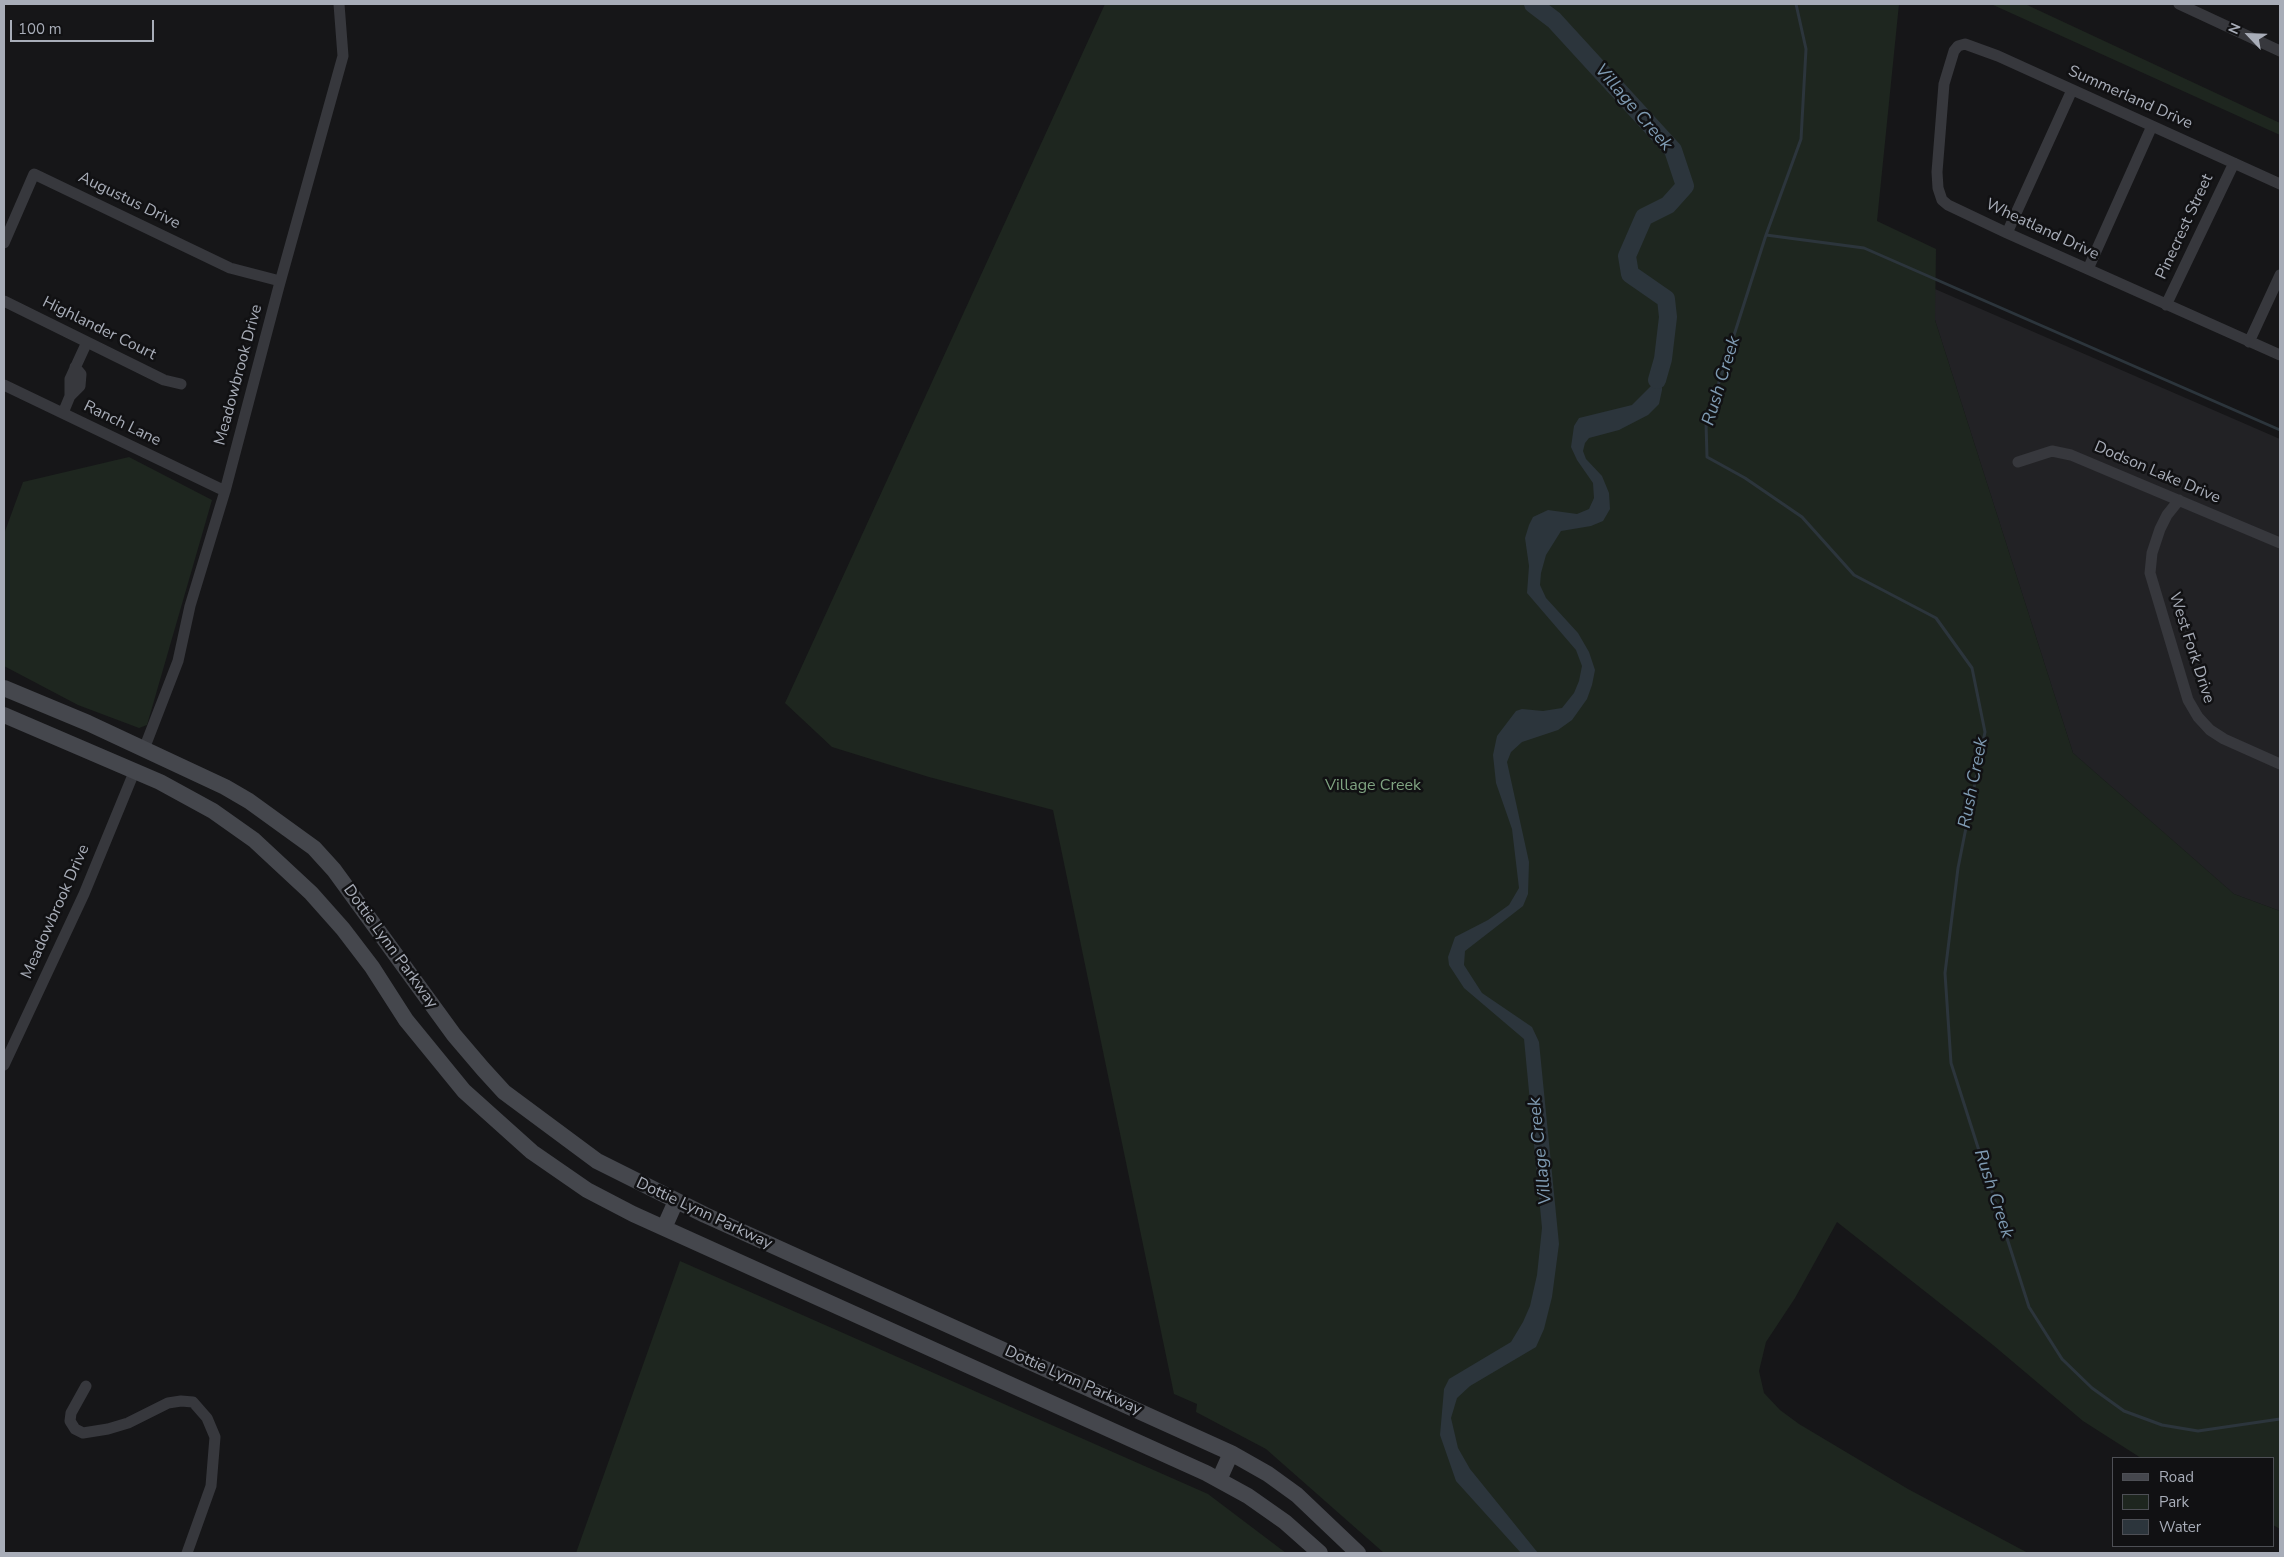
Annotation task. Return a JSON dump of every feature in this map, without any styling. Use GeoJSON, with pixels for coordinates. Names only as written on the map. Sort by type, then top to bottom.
{"type":"FeatureCollection","features":[{"type":"Feature","properties":{"kind":"main road","name":"Dottie Lynn Parkway"},"geometry":{"type":"LineString","coordinates":[[4,688],[144,749],[225,787],[256,806],[314,848],[334,870],[454,1035],[504,1092],[597,1161],[676,1201],[1231,1454],[1268,1474],[1297,1495],[1358,1553]]}},
{"type":"Feature","properties":{"kind":"main road","name":"Dottie Lynn Parkway"},"geometry":{"type":"LineString","coordinates":[[4,715],[135,770],[213,812],[254,840],[311,893],[372,967],[433,1055],[464,1091],[532,1152],[588,1190],[664,1228],[1219,1480],[1248,1496],[1285,1522],[1320,1553]]}},
{"type":"Feature","properties":{"kind":"main road"},"geometry":{"type":"LineString","coordinates":[[135,770],[158,763],[207,785],[225,787]]}},
{"type":"Feature","properties":{"kind":"main road"},"geometry":{"type":"LineString","coordinates":[[664,1228],[676,1201]]}},
{"type":"Feature","properties":{"kind":"main road"},"geometry":{"type":"LineString","coordinates":[[1219,1480],[1231,1454]]}},
{"type":"Feature","properties":{"kind":"street","name":"Meadowbrook Drive"},"geometry":{"type":"LineString","coordinates":[[144,749],[178,661],[190,606],[225,491],[280,281],[343,56],[339,4]]}},
{"type":"Feature","properties":{"kind":"street"},"geometry":{"type":"LineString","coordinates":[[2179,4],[2280,51]]}},
{"type":"Feature","properties":{"kind":"street","name":"Summerland Drive"},"geometry":{"type":"LineString","coordinates":[[1965,44],[1998,56],[2280,184]]}},
{"type":"Feature","properties":{"kind":"street","name":"Wheatland Drive"},"geometry":{"type":"LineString","coordinates":[[1965,44],[1958,46],[1954,51],[1944,84],[1937,172],[1938,188],[1942,200],[1948,205],[2007,233],[2280,355]]}},
{"type":"Feature","properties":{"kind":"street"},"geometry":{"type":"LineString","coordinates":[[2007,233],[2072,90]]}},
{"type":"Feature","properties":{"kind":"street"},"geometry":{"type":"LineString","coordinates":[[2088,269],[2152,126]]}},
{"type":"Feature","properties":{"kind":"street","name":"Pinecrest Street"},"geometry":{"type":"LineString","coordinates":[[2166,305],[2234,163]]}},
{"type":"Feature","properties":{"kind":"street","name":"Augustus Drive"},"geometry":{"type":"LineString","coordinates":[[4,243],[34,174],[230,268],[280,281]]}},
{"type":"Feature","properties":{"kind":"street"},"geometry":{"type":"LineString","coordinates":[[2249,342],[2280,275]]}},
{"type":"Feature","properties":{"kind":"street","name":"Highlander Court"},"geometry":{"type":"LineString","coordinates":[[4,301],[164,380],[181,384]]}},
{"type":"Feature","properties":{"kind":"street"},"geometry":{"type":"LineString","coordinates":[[63,413],[70,396],[70,379],[87,342]]}},
{"type":"Feature","properties":{"kind":"street","name":"Ranch Lane"},"geometry":{"type":"LineString","coordinates":[[4,385],[225,491]]}},
{"type":"Feature","properties":{"kind":"street","name":"Dodson Lake Drive"},"geometry":{"type":"LineString","coordinates":[[2018,462],[2052,451],[2072,455],[2280,542]]}},
{"type":"Feature","properties":{"kind":"street","name":"West Fork Drive"},"geometry":{"type":"LineString","coordinates":[[2179,500],[2167,515],[2160,529],[2152,553],[2150,573],[2188,700],[2198,717],[2210,730],[2224,739],[2280,764]]}},
{"type":"Feature","properties":{"kind":"street","name":"Meadowbrook Drive"},"geometry":{"type":"LineString","coordinates":[[4,1065],[84,894],[135,770]]}},
{"type":"Feature","properties":{"kind":"street"},"geometry":{"type":"LineString","coordinates":[[86,1386],[71,1413],[70,1421],[74,1429],[83,1433],[108,1429],[128,1423],[168,1403],[181,1401],[193,1402],[207,1418],[215,1437],[210,1486],[188,1553]]}},
{"type":"Feature","properties":{"kind":"shaded area"},"geometry":{"type":"Polygon","coordinates":[[[1935,289],[2280,439],[2280,911],[2234,894],[2073,753],[1935,320],[1935,289]]]}},
{"type":"Feature","properties":{"kind":"green space"},"geometry":{"type":"Polygon","coordinates":[[[1105,4],[1899,4],[1877,221],[1936,249],[1935,320],[2073,753],[2234,894],[2280,911],[2280,1529],[2274,1526],[2274,1457],[2139,1457],[2083,1421],[1993,1345],[1837,1222],[1795,1298],[1766,1342],[1759,1371],[1764,1393],[1780,1410],[1799,1424],[1908,1489],[2028,1553],[1384,1553],[1266,1449],[1196,1412],[1197,1404],[1174,1394],[1053,810],[929,777],[832,747],[785,703],[1105,4]]]}},
{"type":"Feature","properties":{"kind":"green space"},"geometry":{"type":"Polygon","coordinates":[[[1991,4],[2025,4],[2280,123],[2280,135],[1991,4]]]}},
{"type":"Feature","properties":{"kind":"green space"},"geometry":{"type":"Polygon","coordinates":[[[129,457],[212,500],[147,725],[139,728],[78,705],[4,666],[4,534],[23,482],[129,457]]]}},
{"type":"Feature","properties":{"kind":"green space"},"geometry":{"type":"Polygon","coordinates":[[[680,1261],[1208,1494],[1286,1553],[576,1553],[680,1261]]]}},
{"type":"Feature","properties":{"kind":"water"},"geometry":{"type":"Polygon","coordinates":[[[1663,359],[1662,390],[1659,404],[1648,415],[1619,430],[1589,438],[1585,443],[1583,451],[1586,459],[1602,476],[1609,493],[1610,509],[1603,521],[1591,526],[1561,531],[1546,555],[1540,585],[1546,598],[1578,633],[1589,652],[1595,670],[1592,685],[1587,699],[1572,720],[1558,730],[1522,742],[1511,752],[1507,762],[1529,862],[1528,894],[1523,906],[1465,951],[1464,965],[1482,993],[1532,1027],[1539,1042],[1559,1244],[1552,1297],[1544,1329],[1536,1347],[1470,1386],[1457,1398],[1451,1418],[1458,1448],[1470,1469],[1538,1553],[1521,1553],[1456,1481],[1440,1435],[1444,1389],[1449,1379],[1511,1342],[1523,1322],[1530,1306],[1537,1275],[1542,1228],[1524,1039],[1464,988],[1449,965],[1448,957],[1455,937],[1488,920],[1509,905],[1519,888],[1512,829],[1496,783],[1493,755],[1497,736],[1516,711],[1522,709],[1543,711],[1562,708],[1574,693],[1582,666],[1576,650],[1527,593],[1529,566],[1525,538],[1529,525],[1533,517],[1548,510],[1577,514],[1589,509],[1594,498],[1593,483],[1577,460],[1571,447],[1574,426],[1579,418],[1632,405],[1655,382],[1663,359]]]}},
{"type":"Feature","properties":{"kind":"waterway","name":"Village Creek"},"geometry":{"type":"LineString","coordinates":[[1533,4],[1554,20],[1673,150],[1685,186],[1668,205],[1644,217],[1627,256],[1630,274],[1666,299],[1668,317],[1663,359],[1657,380]]}},
{"type":"Feature","properties":{"kind":"waterway","name":"Rush Creek"},"geometry":{"type":"LineString","coordinates":[[1796,4],[1806,49],[1801,139],[1766,235],[1706,423],[1707,457],[1745,478],[1802,517],[1854,575],[1936,618],[1972,668],[1985,732],[1958,868],[1945,973],[1951,1063],[2029,1307],[2062,1359],[2092,1388],[2124,1411],[2162,1425],[2198,1431],[2280,1419]]}},
{"type":"Feature","properties":{"kind":"waterway"},"geometry":{"type":"LineString","coordinates":[[1766,235],[1864,248],[2280,430]]}}]}
